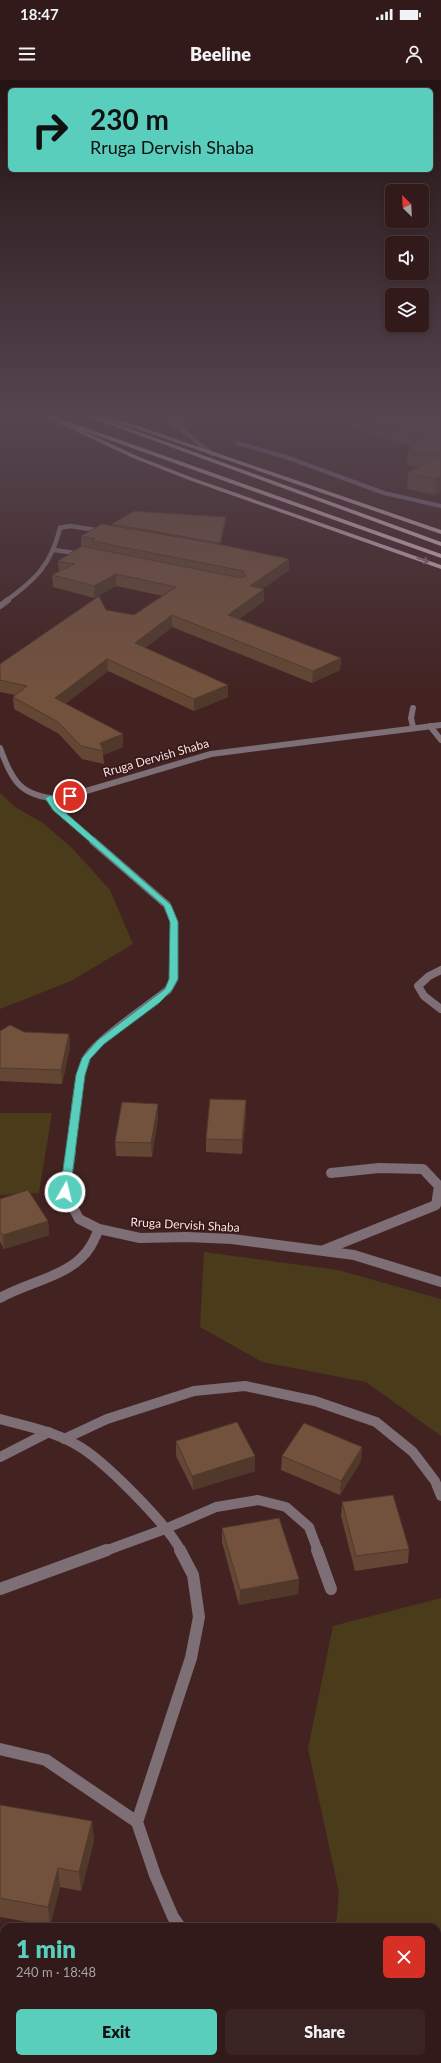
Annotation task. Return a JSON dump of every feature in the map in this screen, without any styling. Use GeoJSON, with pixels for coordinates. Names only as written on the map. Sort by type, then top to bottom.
{"type":"FeatureCollection","features":[{"type":"Feature","properties":{"kind":"highway"},"geometry":{"type":"LineString","coordinates":[[266,506],[441,567]]}},
{"type":"Feature","properties":{"kind":"highway"},"geometry":{"type":"LineString","coordinates":[[299,506],[441,556]]}},
{"type":"Feature","properties":{"kind":"highway"},"geometry":{"type":"LineString","coordinates":[[335,506],[441,544]]}},
{"type":"Feature","properties":{"kind":"highway"},"geometry":{"type":"LineString","coordinates":[[364,506],[441,532]]}},
{"type":"Feature","properties":{"kind":"highway"},"geometry":{"type":"LineString","coordinates":[[415,523],[441,526]]}},
{"type":"Feature","properties":{"kind":"street"},"geometry":{"type":"LineString","coordinates":[[0,606],[31,582],[45,566],[54,550],[60,528],[70,526],[109,533]]}},
{"type":"Feature","properties":{"kind":"street"},"geometry":{"type":"LineString","coordinates":[[54,550],[86,554]]}},
{"type":"Feature","properties":{"kind":"street"},"geometry":{"type":"LineString","coordinates":[[413,708],[411,718],[413,727]]}},
{"type":"Feature","properties":{"kind":"street","name":"Rruga Dervish Shaba"},"geometry":{"type":"LineString","coordinates":[[441,725],[413,727],[211,754],[70,796],[49,798],[56,809],[167,905],[174,922],[174,979],[168,990],[156,1001],[101,1042],[86,1058],[81,1075],[65,1192],[79,1219],[99,1229],[140,1238],[187,1237],[232,1239],[354,1255],[441,1282]]}},
{"type":"Feature","properties":{"kind":"street"},"geometry":{"type":"LineString","coordinates":[[430,726],[441,740]]}},
{"type":"Feature","properties":{"kind":"street"},"geometry":{"type":"LineString","coordinates":[[0,748],[14,780],[25,790],[49,798]]}},
{"type":"Feature","properties":{"kind":"street"},"geometry":{"type":"LineString","coordinates":[[441,970],[430,976],[418,986],[424,996],[441,1009]]}},
{"type":"Feature","properties":{"kind":"street"},"geometry":{"type":"LineString","coordinates":[[324,1250],[436,1205],[439,1186],[423,1170],[379,1168],[331,1173]]}},
{"type":"Feature","properties":{"kind":"street"},"geometry":{"type":"LineString","coordinates":[[0,1298],[25,1285],[49,1278],[66,1270],[82,1257],[94,1244],[99,1229]]}},
{"type":"Feature","properties":{"kind":"street"},"geometry":{"type":"LineString","coordinates":[[64,1439],[107,1420],[194,1391],[245,1386],[314,1401],[376,1422],[413,1452],[435,1481],[441,1496]]}},
{"type":"Feature","properties":{"kind":"street"},"geometry":{"type":"LineString","coordinates":[[0,1419],[49,1432],[76,1444],[110,1471],[149,1510],[177,1543],[193,1574],[199,1617],[187,1672],[137,1822]]}},
{"type":"Feature","properties":{"kind":"street"},"geometry":{"type":"LineString","coordinates":[[0,1457],[49,1432]]}},
{"type":"Feature","properties":{"kind":"street"},"geometry":{"type":"LineString","coordinates":[[0,1589],[165,1529],[216,1507],[258,1500],[286,1507],[309,1527],[330,1589]]}},
{"type":"Feature","properties":{"kind":"street"},"geometry":{"type":"LineString","coordinates":[[0,1749],[46,1760],[137,1822],[155,1875],[173,1917],[177,1923]]}},
{"type":"Feature","properties":{"kind":"shaded area"},"geometry":{"type":"Polygon","coordinates":[[[0,793],[15,807],[43,823],[73,849],[110,890],[133,944],[71,981],[0,1009],[0,793]]]}},
{"type":"Feature","properties":{"kind":"shaded area"},"geometry":{"type":"Polygon","coordinates":[[[0,1113],[52,1113],[39,1193],[0,1195],[0,1113]]]}},
{"type":"Feature","properties":{"kind":"shaded area"},"geometry":{"type":"Polygon","coordinates":[[[204,1252],[338,1270],[441,1299],[441,1436],[366,1382],[262,1362],[200,1327],[204,1252]]]}},
{"type":"Feature","properties":{"kind":"shaded area"},"geometry":{"type":"Polygon","coordinates":[[[441,1598],[441,1923],[336,1923],[339,1892],[308,1749],[333,1626],[441,1598]]]}},
{"type":"Feature","properties":{"kind":"building"},"geometry":{"type":"Polygon","coordinates":[[[134,511],[226,517],[220,543],[112,524],[134,511]]]}},
{"type":"Feature","properties":{"kind":"building"},"geometry":{"type":"Polygon","coordinates":[[[102,524],[218,544],[289,559],[250,586],[264,589],[228,615],[341,658],[313,671],[172,615],[135,643],[228,685],[194,699],[107,659],[55,698],[123,734],[100,743],[103,751],[81,746],[58,722],[13,697],[27,686],[0,680],[0,664],[99,596],[106,610],[134,615],[176,587],[116,574],[94,586],[52,575],[75,564],[58,561],[82,546],[241,578],[246,576],[243,571],[92,541],[95,539],[81,536],[102,524]]]}},
{"type":"Feature","properties":{"kind":"building"},"geometry":{"type":"Polygon","coordinates":[[[10,1025],[24,1032],[69,1034],[61,1070],[0,1068],[0,1031],[10,1025]]]}},
{"type":"Feature","properties":{"kind":"building"},"geometry":{"type":"Polygon","coordinates":[[[210,1099],[246,1100],[242,1140],[206,1139],[210,1099]]]}},
{"type":"Feature","properties":{"kind":"building"},"geometry":{"type":"Polygon","coordinates":[[[122,1102],[158,1104],[151,1143],[115,1142],[122,1102]]]}},
{"type":"Feature","properties":{"kind":"building"},"geometry":{"type":"Polygon","coordinates":[[[28,1190],[48,1221],[3,1235],[0,1231],[0,1199],[28,1190]]]}},
{"type":"Feature","properties":{"kind":"building"},"geometry":{"type":"Polygon","coordinates":[[[237,1422],[255,1456],[192,1476],[176,1441],[237,1422]]]}},
{"type":"Feature","properties":{"kind":"building"},"geometry":{"type":"Polygon","coordinates":[[[304,1423],[362,1447],[341,1481],[282,1456],[304,1423]]]}},
{"type":"Feature","properties":{"kind":"building"},"geometry":{"type":"Polygon","coordinates":[[[393,1495],[409,1549],[356,1556],[342,1502],[393,1495]]]}},
{"type":"Feature","properties":{"kind":"building"},"geometry":{"type":"Polygon","coordinates":[[[279,1518],[299,1579],[240,1590],[222,1528],[279,1518]]]}},
{"type":"Feature","properties":{"kind":"building"},"geometry":{"type":"Polygon","coordinates":[[[0,1805],[92,1821],[79,1872],[58,1868],[48,1907],[0,1898],[0,1805]]]}},
{"type":"Feature","properties":{"kind":"route"},"geometry":{"type":"LineString","coordinates":[[65,1192],[81,1075],[86,1058],[101,1042],[156,1001],[168,990],[174,979],[174,922],[172,912],[167,905],[56,809],[49,798],[70,796]]}}]}
